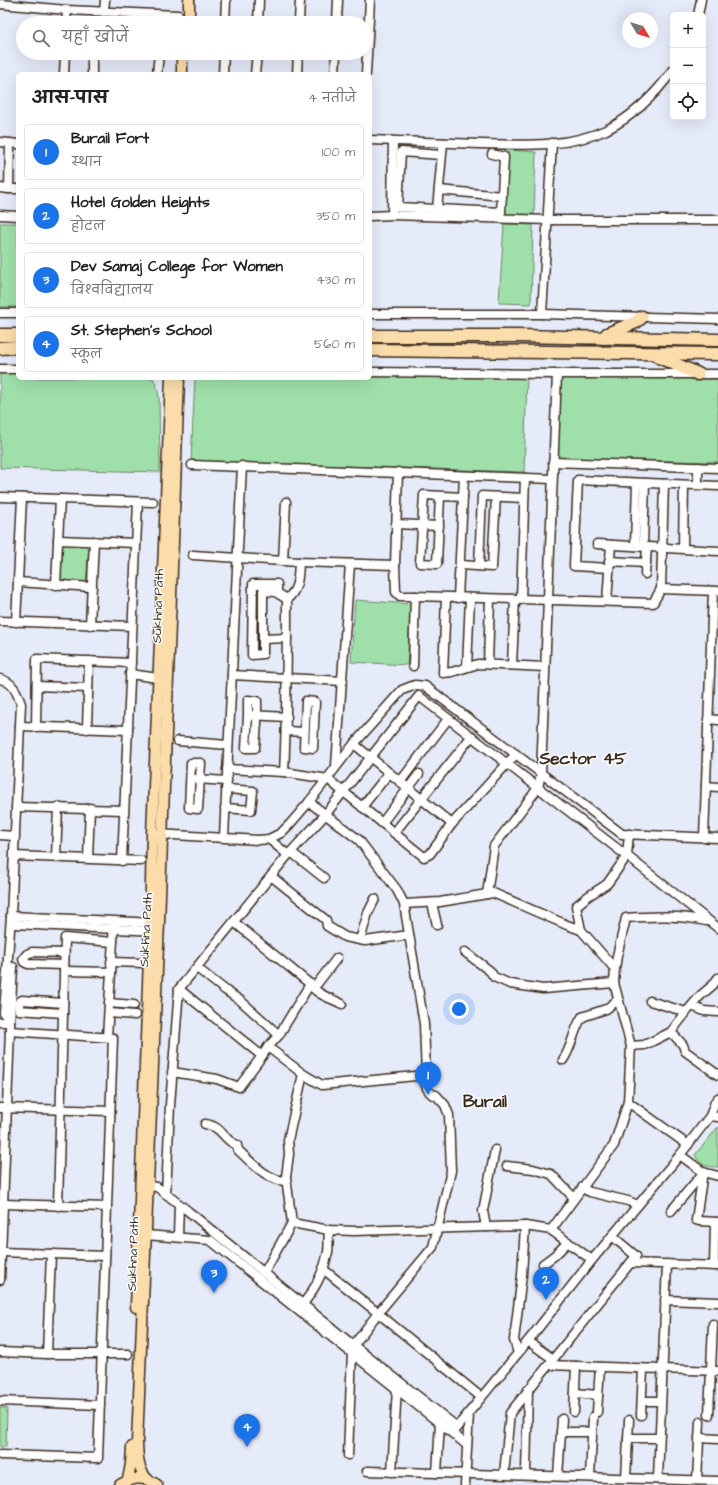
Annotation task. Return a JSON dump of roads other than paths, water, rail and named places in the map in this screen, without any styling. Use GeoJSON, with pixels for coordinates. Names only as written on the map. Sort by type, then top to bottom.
{"type":"FeatureCollection","features":[{"type":"Feature","properties":{"kind":"highway"},"geometry":{"type":"LineString","coordinates":[[604,338],[607,334],[636,322],[642,317]]}},
{"type":"Feature","properties":{"kind":"highway"},"geometry":{"type":"LineString","coordinates":[[0,335],[16,335]]}},
{"type":"Feature","properties":{"kind":"highway"},"geometry":{"type":"LineString","coordinates":[[372,336],[718,340]]}},
{"type":"Feature","properties":{"kind":"highway"},"geometry":{"type":"LineString","coordinates":[[0,348],[16,347]]}},
{"type":"Feature","properties":{"kind":"highway"},"geometry":{"type":"LineString","coordinates":[[372,350],[718,354]]}},
{"type":"Feature","properties":{"kind":"highway"},"geometry":{"type":"LineString","coordinates":[[649,353],[669,360],[698,374]]}},
{"type":"Feature","properties":{"kind":"main road"},"geometry":{"type":"LineString","coordinates":[[181,16],[184,0]]}},
{"type":"Feature","properties":{"kind":"main road"},"geometry":{"type":"LineString","coordinates":[[189,0],[189,16]]}},
{"type":"Feature","properties":{"kind":"main road"},"geometry":{"type":"LineString","coordinates":[[182,60],[182,72]]}},
{"type":"Feature","properties":{"kind":"main road"},"geometry":{"type":"LineString","coordinates":[[187,72],[188,60]]}},
{"type":"Feature","properties":{"kind":"main road"},"geometry":{"type":"LineString","coordinates":[[165,380],[170,397]]}},
{"type":"Feature","properties":{"kind":"main road","name":"Sukhna Path"},"geometry":{"type":"LineString","coordinates":[[157,834],[158,678],[170,380]]}},
{"type":"Feature","properties":{"kind":"main road","name":"Sukhna Path"},"geometry":{"type":"LineString","coordinates":[[152,1482],[142,1474],[137,1443],[146,1235],[157,834],[179,380]]}},
{"type":"Feature","properties":{"kind":"main road"},"geometry":{"type":"LineString","coordinates":[[178,390],[186,380]]}},
{"type":"Feature","properties":{"kind":"main road","name":"Sukhna Path"},"geometry":{"type":"LineString","coordinates":[[124,1483],[131,1464],[138,1213],[154,927]]}},
{"type":"Feature","properties":{"kind":"main road"},"geometry":{"type":"LineString","coordinates":[[124,1483],[138,1478],[152,1482]]}},
{"type":"Feature","properties":{"kind":"street"},"geometry":{"type":"LineString","coordinates":[[104,12],[105,0]]}},
{"type":"Feature","properties":{"kind":"street"},"geometry":{"type":"LineString","coordinates":[[226,0],[226,16]]}},
{"type":"Feature","properties":{"kind":"street"},"geometry":{"type":"LineString","coordinates":[[258,16],[259,0]]}},
{"type":"Feature","properties":{"kind":"street"},"geometry":{"type":"LineString","coordinates":[[299,16],[300,0]]}},
{"type":"Feature","properties":{"kind":"street"},"geometry":{"type":"LineString","coordinates":[[337,16],[338,0]]}},
{"type":"Feature","properties":{"kind":"street"},"geometry":{"type":"LineString","coordinates":[[369,16],[370,0]]}},
{"type":"Feature","properties":{"kind":"street"},"geometry":{"type":"LineString","coordinates":[[699,12],[702,0]]}},
{"type":"Feature","properties":{"kind":"street"},"geometry":{"type":"LineString","coordinates":[[0,4],[137,16]]}},
{"type":"Feature","properties":{"kind":"street"},"geometry":{"type":"LineString","coordinates":[[67,10],[67,16]]}},
{"type":"Feature","properties":{"kind":"street"},"geometry":{"type":"LineString","coordinates":[[64,72],[65,60]]}},
{"type":"Feature","properties":{"kind":"street"},"geometry":{"type":"LineString","coordinates":[[92,60],[92,72]]}},
{"type":"Feature","properties":{"kind":"street"},"geometry":{"type":"LineString","coordinates":[[158,72],[159,60]]}},
{"type":"Feature","properties":{"kind":"street"},"geometry":{"type":"LineString","coordinates":[[223,72],[224,60]]}},
{"type":"Feature","properties":{"kind":"street"},"geometry":{"type":"LineString","coordinates":[[255,72],[256,60]]}},
{"type":"Feature","properties":{"kind":"street"},"geometry":{"type":"LineString","coordinates":[[297,72],[298,60]]}},
{"type":"Feature","properties":{"kind":"street"},"geometry":{"type":"LineString","coordinates":[[335,72],[336,60]]}},
{"type":"Feature","properties":{"kind":"street"},"geometry":{"type":"LineString","coordinates":[[366,72],[367,60]]}},
{"type":"Feature","properties":{"kind":"street"},"geometry":{"type":"LineString","coordinates":[[372,140],[521,145],[552,143],[587,136],[605,130],[622,121],[642,106],[659,89],[670,74]]}},
{"type":"Feature","properties":{"kind":"street"},"geometry":{"type":"LineString","coordinates":[[392,215],[393,141]]}},
{"type":"Feature","properties":{"kind":"street"},"geometry":{"type":"LineString","coordinates":[[0,142],[14,144],[9,189]]}},
{"type":"Feature","properties":{"kind":"street"},"geometry":{"type":"LineString","coordinates":[[437,209],[443,143]]}},
{"type":"Feature","properties":{"kind":"street"},"geometry":{"type":"LineString","coordinates":[[542,314],[552,143]]}},
{"type":"Feature","properties":{"kind":"street"},"geometry":{"type":"LineString","coordinates":[[441,155],[401,152],[398,207],[501,212],[504,157],[492,154]]}},
{"type":"Feature","properties":{"kind":"street"},"geometry":{"type":"LineString","coordinates":[[0,188],[16,189]]}},
{"type":"Feature","properties":{"kind":"street"},"geometry":{"type":"LineString","coordinates":[[439,190],[502,196]]}},
{"type":"Feature","properties":{"kind":"street"},"geometry":{"type":"LineString","coordinates":[[0,215],[16,216]]}},
{"type":"Feature","properties":{"kind":"street"},"geometry":{"type":"LineString","coordinates":[[372,216],[392,215],[547,220],[718,220]]}},
{"type":"Feature","properties":{"kind":"street"},"geometry":{"type":"LineString","coordinates":[[0,313],[16,313]]}},
{"type":"Feature","properties":{"kind":"street"},"geometry":{"type":"LineString","coordinates":[[372,314],[542,314],[718,319]]}},
{"type":"Feature","properties":{"kind":"street"},"geometry":{"type":"LineString","coordinates":[[0,369],[16,369]]}},
{"type":"Feature","properties":{"kind":"street"},"geometry":{"type":"LineString","coordinates":[[372,372],[718,374]]}},
{"type":"Feature","properties":{"kind":"street"},"geometry":{"type":"LineString","coordinates":[[487,894],[494,846],[538,788],[541,773],[557,374]]}},
{"type":"Feature","properties":{"kind":"street"},"geometry":{"type":"LineString","coordinates":[[553,462],[718,468]]}},
{"type":"Feature","properties":{"kind":"street"},"geometry":{"type":"LineString","coordinates":[[192,465],[552,479]]}},
{"type":"Feature","properties":{"kind":"street"},"geometry":{"type":"LineString","coordinates":[[224,837],[242,466]]}},
{"type":"Feature","properties":{"kind":"street"},"geometry":{"type":"LineString","coordinates":[[698,467],[698,485]]}},
{"type":"Feature","properties":{"kind":"street"},"geometry":{"type":"LineString","coordinates":[[398,472],[395,565],[396,592],[400,596],[518,600],[607,600],[653,603],[661,589],[664,484]]}},
{"type":"Feature","properties":{"kind":"street"},"geometry":{"type":"LineString","coordinates":[[458,598],[464,476]]}},
{"type":"Feature","properties":{"kind":"street"},"geometry":{"type":"LineString","coordinates":[[512,665],[518,600],[525,478]]}},
{"type":"Feature","properties":{"kind":"street"},"geometry":{"type":"LineString","coordinates":[[646,564],[574,566],[578,480],[718,486]]}},
{"type":"Feature","properties":{"kind":"street"},"geometry":{"type":"LineString","coordinates":[[641,483],[642,546],[646,564],[645,574]]}},
{"type":"Feature","properties":{"kind":"street"},"geometry":{"type":"LineString","coordinates":[[683,548],[684,485]]}},
{"type":"Feature","properties":{"kind":"street"},"geometry":{"type":"LineString","coordinates":[[440,496],[437,564],[420,563],[424,495],[464,497]]}},
{"type":"Feature","properties":{"kind":"street"},"geometry":{"type":"LineString","coordinates":[[478,566],[482,496],[524,498]]}},
{"type":"Feature","properties":{"kind":"street"},"geometry":{"type":"LineString","coordinates":[[0,497],[153,502]]}},
{"type":"Feature","properties":{"kind":"street"},"geometry":{"type":"LineString","coordinates":[[460,565],[492,566],[496,497]]}},
{"type":"Feature","properties":{"kind":"street"},"geometry":{"type":"LineString","coordinates":[[16,622],[22,498]]}},
{"type":"Feature","properties":{"kind":"street"},"geometry":{"type":"LineString","coordinates":[[56,585],[60,499]]}},
{"type":"Feature","properties":{"kind":"street"},"geometry":{"type":"LineString","coordinates":[[122,861],[138,502]]}},
{"type":"Feature","properties":{"kind":"street"},"geometry":{"type":"LineString","coordinates":[[283,561],[286,502]]}},
{"type":"Feature","properties":{"kind":"street"},"geometry":{"type":"LineString","coordinates":[[396,524],[439,526]]}},
{"type":"Feature","properties":{"kind":"street"},"geometry":{"type":"LineString","coordinates":[[58,540],[136,543]]}},
{"type":"Feature","properties":{"kind":"street"},"geometry":{"type":"LineString","coordinates":[[90,625],[94,541]]}},
{"type":"Feature","properties":{"kind":"street"},"geometry":{"type":"LineString","coordinates":[[597,544],[718,551]]}},
{"type":"Feature","properties":{"kind":"street"},"geometry":{"type":"LineString","coordinates":[[607,600],[611,545]]}},
{"type":"Feature","properties":{"kind":"street"},"geometry":{"type":"LineString","coordinates":[[193,555],[299,562],[395,565]]}},
{"type":"Feature","properties":{"kind":"street"},"geometry":{"type":"LineString","coordinates":[[284,772],[287,731],[287,599],[294,593],[297,584],[299,562]]}},
{"type":"Feature","properties":{"kind":"street"},"geometry":{"type":"LineString","coordinates":[[336,766],[350,564]]}},
{"type":"Feature","properties":{"kind":"street"},"geometry":{"type":"LineString","coordinates":[[18,582],[92,587]]}},
{"type":"Feature","properties":{"kind":"street"},"geometry":{"type":"LineString","coordinates":[[277,593],[277,584],[253,584],[252,655],[263,654],[263,591],[277,593],[287,599]]}},
{"type":"Feature","properties":{"kind":"street"},"geometry":{"type":"LineString","coordinates":[[661,589],[716,591],[714,687],[708,719],[704,838]]}},
{"type":"Feature","properties":{"kind":"street"},"geometry":{"type":"LineString","coordinates":[[413,666],[415,596]]}},
{"type":"Feature","properties":{"kind":"street"},"geometry":{"type":"LineString","coordinates":[[446,598],[443,673],[488,664],[545,667]]}},
{"type":"Feature","properties":{"kind":"street"},"geometry":{"type":"LineString","coordinates":[[467,667],[470,598]]}},
{"type":"Feature","properties":{"kind":"street"},"geometry":{"type":"LineString","coordinates":[[488,664],[490,599]]}},
{"type":"Feature","properties":{"kind":"street"},"geometry":{"type":"LineString","coordinates":[[0,621],[132,626]]}},
{"type":"Feature","properties":{"kind":"street"},"geometry":{"type":"LineString","coordinates":[[263,639],[287,638]]}},
{"type":"Feature","properties":{"kind":"street"},"geometry":{"type":"LineString","coordinates":[[36,727],[38,659],[131,663]]}},
{"type":"Feature","properties":{"kind":"street"},"geometry":{"type":"LineString","coordinates":[[86,729],[89,661]]}},
{"type":"Feature","properties":{"kind":"street"},"geometry":{"type":"LineString","coordinates":[[130,674],[158,678]]}},
{"type":"Feature","properties":{"kind":"street"},"geometry":{"type":"LineString","coordinates":[[232,675],[343,681]]}},
{"type":"Feature","properties":{"kind":"street"},"geometry":{"type":"LineString","coordinates":[[0,679],[8,681],[17,692],[21,704],[11,916],[2,1013],[10,1022]]}},
{"type":"Feature","properties":{"kind":"street"},"geometry":{"type":"LineString","coordinates":[[157,834],[259,840],[269,838],[281,832],[309,802],[354,744],[402,690],[415,685],[426,686],[622,834],[718,838]]}},
{"type":"Feature","properties":{"kind":"street"},"geometry":{"type":"LineString","coordinates":[[37,686],[88,688]]}},
{"type":"Feature","properties":{"kind":"street"},"geometry":{"type":"LineString","coordinates":[[166,1194],[172,1072],[180,990],[290,853],[325,815],[419,696],[718,928]]}},
{"type":"Feature","properties":{"kind":"street"},"geometry":{"type":"LineString","coordinates":[[306,701],[315,702],[313,748],[304,747],[304,732],[306,701]]}},
{"type":"Feature","properties":{"kind":"street"},"geometry":{"type":"LineString","coordinates":[[252,715],[287,717]]}},
{"type":"Feature","properties":{"kind":"street"},"geometry":{"type":"LineString","coordinates":[[400,782],[448,719]]}},
{"type":"Feature","properties":{"kind":"street"},"geometry":{"type":"LineString","coordinates":[[708,719],[718,720]]}},
{"type":"Feature","properties":{"kind":"street"},"geometry":{"type":"LineString","coordinates":[[20,726],[128,730]]}},
{"type":"Feature","properties":{"kind":"street"},"geometry":{"type":"LineString","coordinates":[[287,731],[304,732]]}},
{"type":"Feature","properties":{"kind":"street"},"geometry":{"type":"LineString","coordinates":[[394,833],[471,737]]}},
{"type":"Feature","properties":{"kind":"street"},"geometry":{"type":"LineString","coordinates":[[178,741],[228,744]]}},
{"type":"Feature","properties":{"kind":"street"},"geometry":{"type":"LineString","coordinates":[[354,744],[452,824]]}},
{"type":"Feature","properties":{"kind":"street"},"geometry":{"type":"LineString","coordinates":[[227,769],[284,772],[328,779],[424,857],[430,854],[452,824],[516,754]]}},
{"type":"Feature","properties":{"kind":"street"},"geometry":{"type":"LineString","coordinates":[[192,762],[201,763],[198,809],[189,808],[190,779],[192,762]]}},
{"type":"Feature","properties":{"kind":"street"},"geometry":{"type":"LineString","coordinates":[[362,807],[389,773]]}},
{"type":"Feature","properties":{"kind":"street"},"geometry":{"type":"LineString","coordinates":[[382,823],[419,774]]}},
{"type":"Feature","properties":{"kind":"street"},"geometry":{"type":"LineString","coordinates":[[190,779],[200,779],[253,791],[251,810],[225,808]]}},
{"type":"Feature","properties":{"kind":"street"},"geometry":{"type":"LineString","coordinates":[[706,786],[718,787]]}},
{"type":"Feature","properties":{"kind":"street"},"geometry":{"type":"LineString","coordinates":[[309,802],[359,840],[398,890],[404,904],[424,1024],[425,1083],[428,1091],[442,1100],[449,1115],[451,1170],[433,1247],[378,1313],[352,1349],[348,1455]]}},
{"type":"Feature","properties":{"kind":"street"},"geometry":{"type":"LineString","coordinates":[[16,806],[124,810]]}},
{"type":"Feature","properties":{"kind":"street"},"geometry":{"type":"LineString","coordinates":[[56,857],[58,807]]}},
{"type":"Feature","properties":{"kind":"street"},"geometry":{"type":"LineString","coordinates":[[88,858],[90,808]]}},
{"type":"Feature","properties":{"kind":"street"},"geometry":{"type":"LineString","coordinates":[[581,930],[576,906],[607,884],[626,856],[629,834]]}},
{"type":"Feature","properties":{"kind":"street"},"geometry":{"type":"LineString","coordinates":[[0,835],[15,836]]}},
{"type":"Feature","properties":{"kind":"street"},"geometry":{"type":"LineString","coordinates":[[269,838],[324,878]]}},
{"type":"Feature","properties":{"kind":"street"},"geometry":{"type":"LineString","coordinates":[[14,856],[141,861]]}},
{"type":"Feature","properties":{"kind":"street"},"geometry":{"type":"LineString","coordinates":[[271,876],[326,920],[327,926],[345,937],[365,941],[410,935]]}},
{"type":"Feature","properties":{"kind":"street"},"geometry":{"type":"LineString","coordinates":[[404,904],[432,903],[493,893],[581,930],[615,969]]}},
{"type":"Feature","properties":{"kind":"street"},"geometry":{"type":"LineString","coordinates":[[360,940],[368,913],[376,899]]}},
{"type":"Feature","properties":{"kind":"street"},"geometry":{"type":"LineString","coordinates":[[432,903],[437,925]]}},
{"type":"Feature","properties":{"kind":"street"},"geometry":{"type":"LineString","coordinates":[[11,916],[154,927]]}},
{"type":"Feature","properties":{"kind":"street"},"geometry":{"type":"LineString","coordinates":[[0,1280],[2,1252],[3,1108],[10,1031],[15,924],[11,916]]}},
{"type":"Feature","properties":{"kind":"street"},"geometry":{"type":"LineString","coordinates":[[551,1230],[614,1145],[628,1102],[631,1046],[614,983],[617,956],[626,918],[657,916],[687,917],[709,922]]}},
{"type":"Feature","properties":{"kind":"street"},"geometry":{"type":"LineString","coordinates":[[234,922],[313,988],[321,994],[342,1004]]}},
{"type":"Feature","properties":{"kind":"street"},"geometry":{"type":"LineString","coordinates":[[15,924],[114,925]]}},
{"type":"Feature","properties":{"kind":"street"},"geometry":{"type":"LineString","coordinates":[[107,1038],[114,925]]}},
{"type":"Feature","properties":{"kind":"street"},"geometry":{"type":"LineString","coordinates":[[58,1206],[64,938],[113,942]]}},
{"type":"Feature","properties":{"kind":"street"},"geometry":{"type":"LineString","coordinates":[[64,953],[32,952],[27,954],[23,959],[24,962],[28,964],[110,972]]}},
{"type":"Feature","properties":{"kind":"street"},"geometry":{"type":"LineString","coordinates":[[465,952],[490,971],[494,977],[510,984],[543,989],[614,983]]}},
{"type":"Feature","properties":{"kind":"street"},"geometry":{"type":"LineString","coordinates":[[310,984],[317,984],[337,958]]}},
{"type":"Feature","properties":{"kind":"street"},"geometry":{"type":"LineString","coordinates":[[111,962],[143,963]]}},
{"type":"Feature","properties":{"kind":"street"},"geometry":{"type":"LineString","coordinates":[[197,968],[224,990],[241,1001],[279,1035]]}},
{"type":"Feature","properties":{"kind":"street"},"geometry":{"type":"LineString","coordinates":[[631,1046],[644,1045],[671,1032],[689,1009],[718,978]]}},
{"type":"Feature","properties":{"kind":"street"},"geometry":{"type":"LineString","coordinates":[[172,1072],[217,1079],[239,1087],[268,1047],[279,1035],[310,984]]}},
{"type":"Feature","properties":{"kind":"street"},"geometry":{"type":"LineString","coordinates":[[180,990],[262,1056]]}},
{"type":"Feature","properties":{"kind":"street"},"geometry":{"type":"LineString","coordinates":[[62,1013],[19,1010],[18,1006],[19,1002],[22,1000],[63,1003]]}},
{"type":"Feature","properties":{"kind":"street"},"geometry":{"type":"LineString","coordinates":[[563,1060],[570,1047],[574,1032],[582,1017],[606,1009],[618,1000]]}},
{"type":"Feature","properties":{"kind":"street"},"geometry":{"type":"LineString","coordinates":[[650,1001],[689,1009],[718,1012]]}},
{"type":"Feature","properties":{"kind":"street"},"geometry":{"type":"LineString","coordinates":[[109,1003],[134,1005]]}},
{"type":"Feature","properties":{"kind":"street"},"geometry":{"type":"LineString","coordinates":[[108,1014],[135,1015]]}},
{"type":"Feature","properties":{"kind":"street"},"geometry":{"type":"LineString","coordinates":[[0,1022],[10,1022]]}},
{"type":"Feature","properties":{"kind":"street"},"geometry":{"type":"LineString","coordinates":[[0,1455],[98,1458],[103,1353],[113,1038],[10,1031]]}},
{"type":"Feature","properties":{"kind":"street"},"geometry":{"type":"LineString","coordinates":[[671,1032],[683,1045],[685,1051],[718,1075]]}},
{"type":"Feature","properties":{"kind":"street"},"geometry":{"type":"LineString","coordinates":[[268,1047],[303,1074],[322,1084],[426,1075]]}},
{"type":"Feature","properties":{"kind":"street"},"geometry":{"type":"LineString","coordinates":[[264,1273],[292,1223],[286,1181],[289,1154],[288,1140],[303,1074]]}},
{"type":"Feature","properties":{"kind":"street"},"geometry":{"type":"LineString","coordinates":[[455,1430],[592,1260],[714,1116],[715,1102],[718,1098]]}},
{"type":"Feature","properties":{"kind":"street"},"geometry":{"type":"LineString","coordinates":[[628,1102],[688,1145]]}},
{"type":"Feature","properties":{"kind":"street"},"geometry":{"type":"LineString","coordinates":[[3,1108],[110,1111]]}},
{"type":"Feature","properties":{"kind":"street"},"geometry":{"type":"LineString","coordinates":[[205,1124],[212,1125],[221,1131],[230,1142],[237,1145],[238,1150],[267,1175],[274,1179],[286,1181]]}},
{"type":"Feature","properties":{"kind":"street"},"geometry":{"type":"LineString","coordinates":[[486,1227],[483,1211],[495,1150]]}},
{"type":"Feature","properties":{"kind":"street"},"geometry":{"type":"LineString","coordinates":[[680,1155],[703,1172],[718,1176]]}},
{"type":"Feature","properties":{"kind":"street"},"geometry":{"type":"LineString","coordinates":[[508,1166],[533,1169],[552,1174],[574,1198]]}},
{"type":"Feature","properties":{"kind":"street"},"geometry":{"type":"LineString","coordinates":[[671,1211],[703,1172]]}},
{"type":"Feature","properties":{"kind":"street"},"geometry":{"type":"LineString","coordinates":[[631,1263],[716,1266],[717,1222],[696,1220],[703,1172]]}},
{"type":"Feature","properties":{"kind":"street"},"geometry":{"type":"LineString","coordinates":[[147,1186],[157,1187],[179,1204],[303,1304],[397,1388],[440,1423],[455,1430]]}},
{"type":"Feature","properties":{"kind":"street"},"geometry":{"type":"LineString","coordinates":[[582,1188],[590,1192],[628,1201],[638,1205]]}},
{"type":"Feature","properties":{"kind":"street"},"geometry":{"type":"LineString","coordinates":[[2,1203],[107,1208]]}},
{"type":"Feature","properties":{"kind":"street"},"geometry":{"type":"LineString","coordinates":[[178,1237],[179,1204]]}},
{"type":"Feature","properties":{"kind":"street"},"geometry":{"type":"LineString","coordinates":[[292,1223],[328,1230],[354,1231],[525,1226],[551,1230],[592,1260]]}},
{"type":"Feature","properties":{"kind":"street"},"geometry":{"type":"LineString","coordinates":[[518,1353],[514,1340],[522,1276],[525,1226]]}},
{"type":"Feature","properties":{"kind":"street"},"geometry":{"type":"LineString","coordinates":[[303,1304],[316,1285],[323,1270],[328,1252],[328,1230]]}},
{"type":"Feature","properties":{"kind":"street"},"geometry":{"type":"LineString","coordinates":[[146,1235],[210,1240],[455,1430],[467,1445]]}},
{"type":"Feature","properties":{"kind":"street"},"geometry":{"type":"LineString","coordinates":[[504,1474],[510,1413],[636,1256],[612,1236]]}},
{"type":"Feature","properties":{"kind":"street"},"geometry":{"type":"LineString","coordinates":[[543,1264],[568,1242]]}},
{"type":"Feature","properties":{"kind":"street"},"geometry":{"type":"LineString","coordinates":[[2,1252],[105,1256]]}},
{"type":"Feature","properties":{"kind":"street"},"geometry":{"type":"LineString","coordinates":[[47,1354],[51,1254]]}},
{"type":"Feature","properties":{"kind":"street"},"geometry":{"type":"LineString","coordinates":[[658,1479],[666,1264]]}},
{"type":"Feature","properties":{"kind":"street"},"geometry":{"type":"LineString","coordinates":[[323,1270],[482,1398]]}},
{"type":"Feature","properties":{"kind":"street"},"geometry":{"type":"LineString","coordinates":[[665,1300],[718,1302]]}},
{"type":"Feature","properties":{"kind":"street"},"geometry":{"type":"LineString","coordinates":[[709,1415],[714,1401],[715,1346],[712,1324]]}},
{"type":"Feature","properties":{"kind":"street"},"geometry":{"type":"LineString","coordinates":[[528,1341],[551,1362],[576,1366],[714,1371]]}},
{"type":"Feature","properties":{"kind":"street"},"geometry":{"type":"LineString","coordinates":[[0,1352],[47,1354],[128,1354]]}},
{"type":"Feature","properties":{"kind":"street"},"geometry":{"type":"LineString","coordinates":[[574,1412],[576,1366]]}},
{"type":"Feature","properties":{"kind":"street"},"geometry":{"type":"LineString","coordinates":[[590,1477],[592,1432],[598,1395],[600,1367]]}},
{"type":"Feature","properties":{"kind":"street"},"geometry":{"type":"LineString","coordinates":[[641,1415],[643,1369]]}},
{"type":"Feature","properties":{"kind":"street"},"geometry":{"type":"LineString","coordinates":[[392,1472],[397,1388]]}},
{"type":"Feature","properties":{"kind":"street"},"geometry":{"type":"LineString","coordinates":[[526,1474],[528,1390]]}},
{"type":"Feature","properties":{"kind":"street"},"geometry":{"type":"LineString","coordinates":[[575,1393],[598,1395]]}},
{"type":"Feature","properties":{"kind":"street"},"geometry":{"type":"LineString","coordinates":[[0,1401],[100,1405]]}},
{"type":"Feature","properties":{"kind":"street"},"geometry":{"type":"LineString","coordinates":[[642,1401],[661,1401]]}},
{"type":"Feature","properties":{"kind":"street"},"geometry":{"type":"LineString","coordinates":[[464,1485],[469,1413]]}},
{"type":"Feature","properties":{"kind":"street"},"geometry":{"type":"LineString","coordinates":[[558,1476],[562,1418]]}},
{"type":"Feature","properties":{"kind":"street"},"geometry":{"type":"LineString","coordinates":[[626,1478],[629,1420]]}},
{"type":"Feature","properties":{"kind":"street"},"geometry":{"type":"LineString","coordinates":[[697,1480],[700,1422]]}},
{"type":"Feature","properties":{"kind":"street"},"geometry":{"type":"LineString","coordinates":[[438,1473],[440,1423]]}},
{"type":"Feature","properties":{"kind":"street"},"geometry":{"type":"LineString","coordinates":[[561,1432],[592,1432]]}},
{"type":"Feature","properties":{"kind":"street"},"geometry":{"type":"LineString","coordinates":[[628,1438],[659,1438]]}},
{"type":"Feature","properties":{"kind":"street"},"geometry":{"type":"LineString","coordinates":[[699,1438],[718,1439]]}},
{"type":"Feature","properties":{"kind":"street"},"geometry":{"type":"LineString","coordinates":[[367,1470],[392,1472],[526,1474],[718,1480]]}},
{"type":"Feature","properties":{"kind":"place","name":"Burail Fort"},"geometry":{"type":"Point","coordinates":[428,1095]}},
{"type":"Feature","properties":{"kind":"place","name":"Dev Samaj College for Women"},"geometry":{"type":"Point","coordinates":[214,1293]}},
{"type":"Feature","properties":{"kind":"place","name":"Hotel Golden Heights"},"geometry":{"type":"Point","coordinates":[546,1300]}},
{"type":"Feature","properties":{"kind":"place","name":"St. Stephen's School"},"geometry":{"type":"Point","coordinates":[247,1447]}},
{"type":"Feature","properties":{"kind":"district","name":"Sector 45"},"geometry":{"type":"Point","coordinates":[583,758]}},
{"type":"Feature","properties":{"kind":"district","name":"Burail"},"geometry":{"type":"Point","coordinates":[485,1101]}}]}
